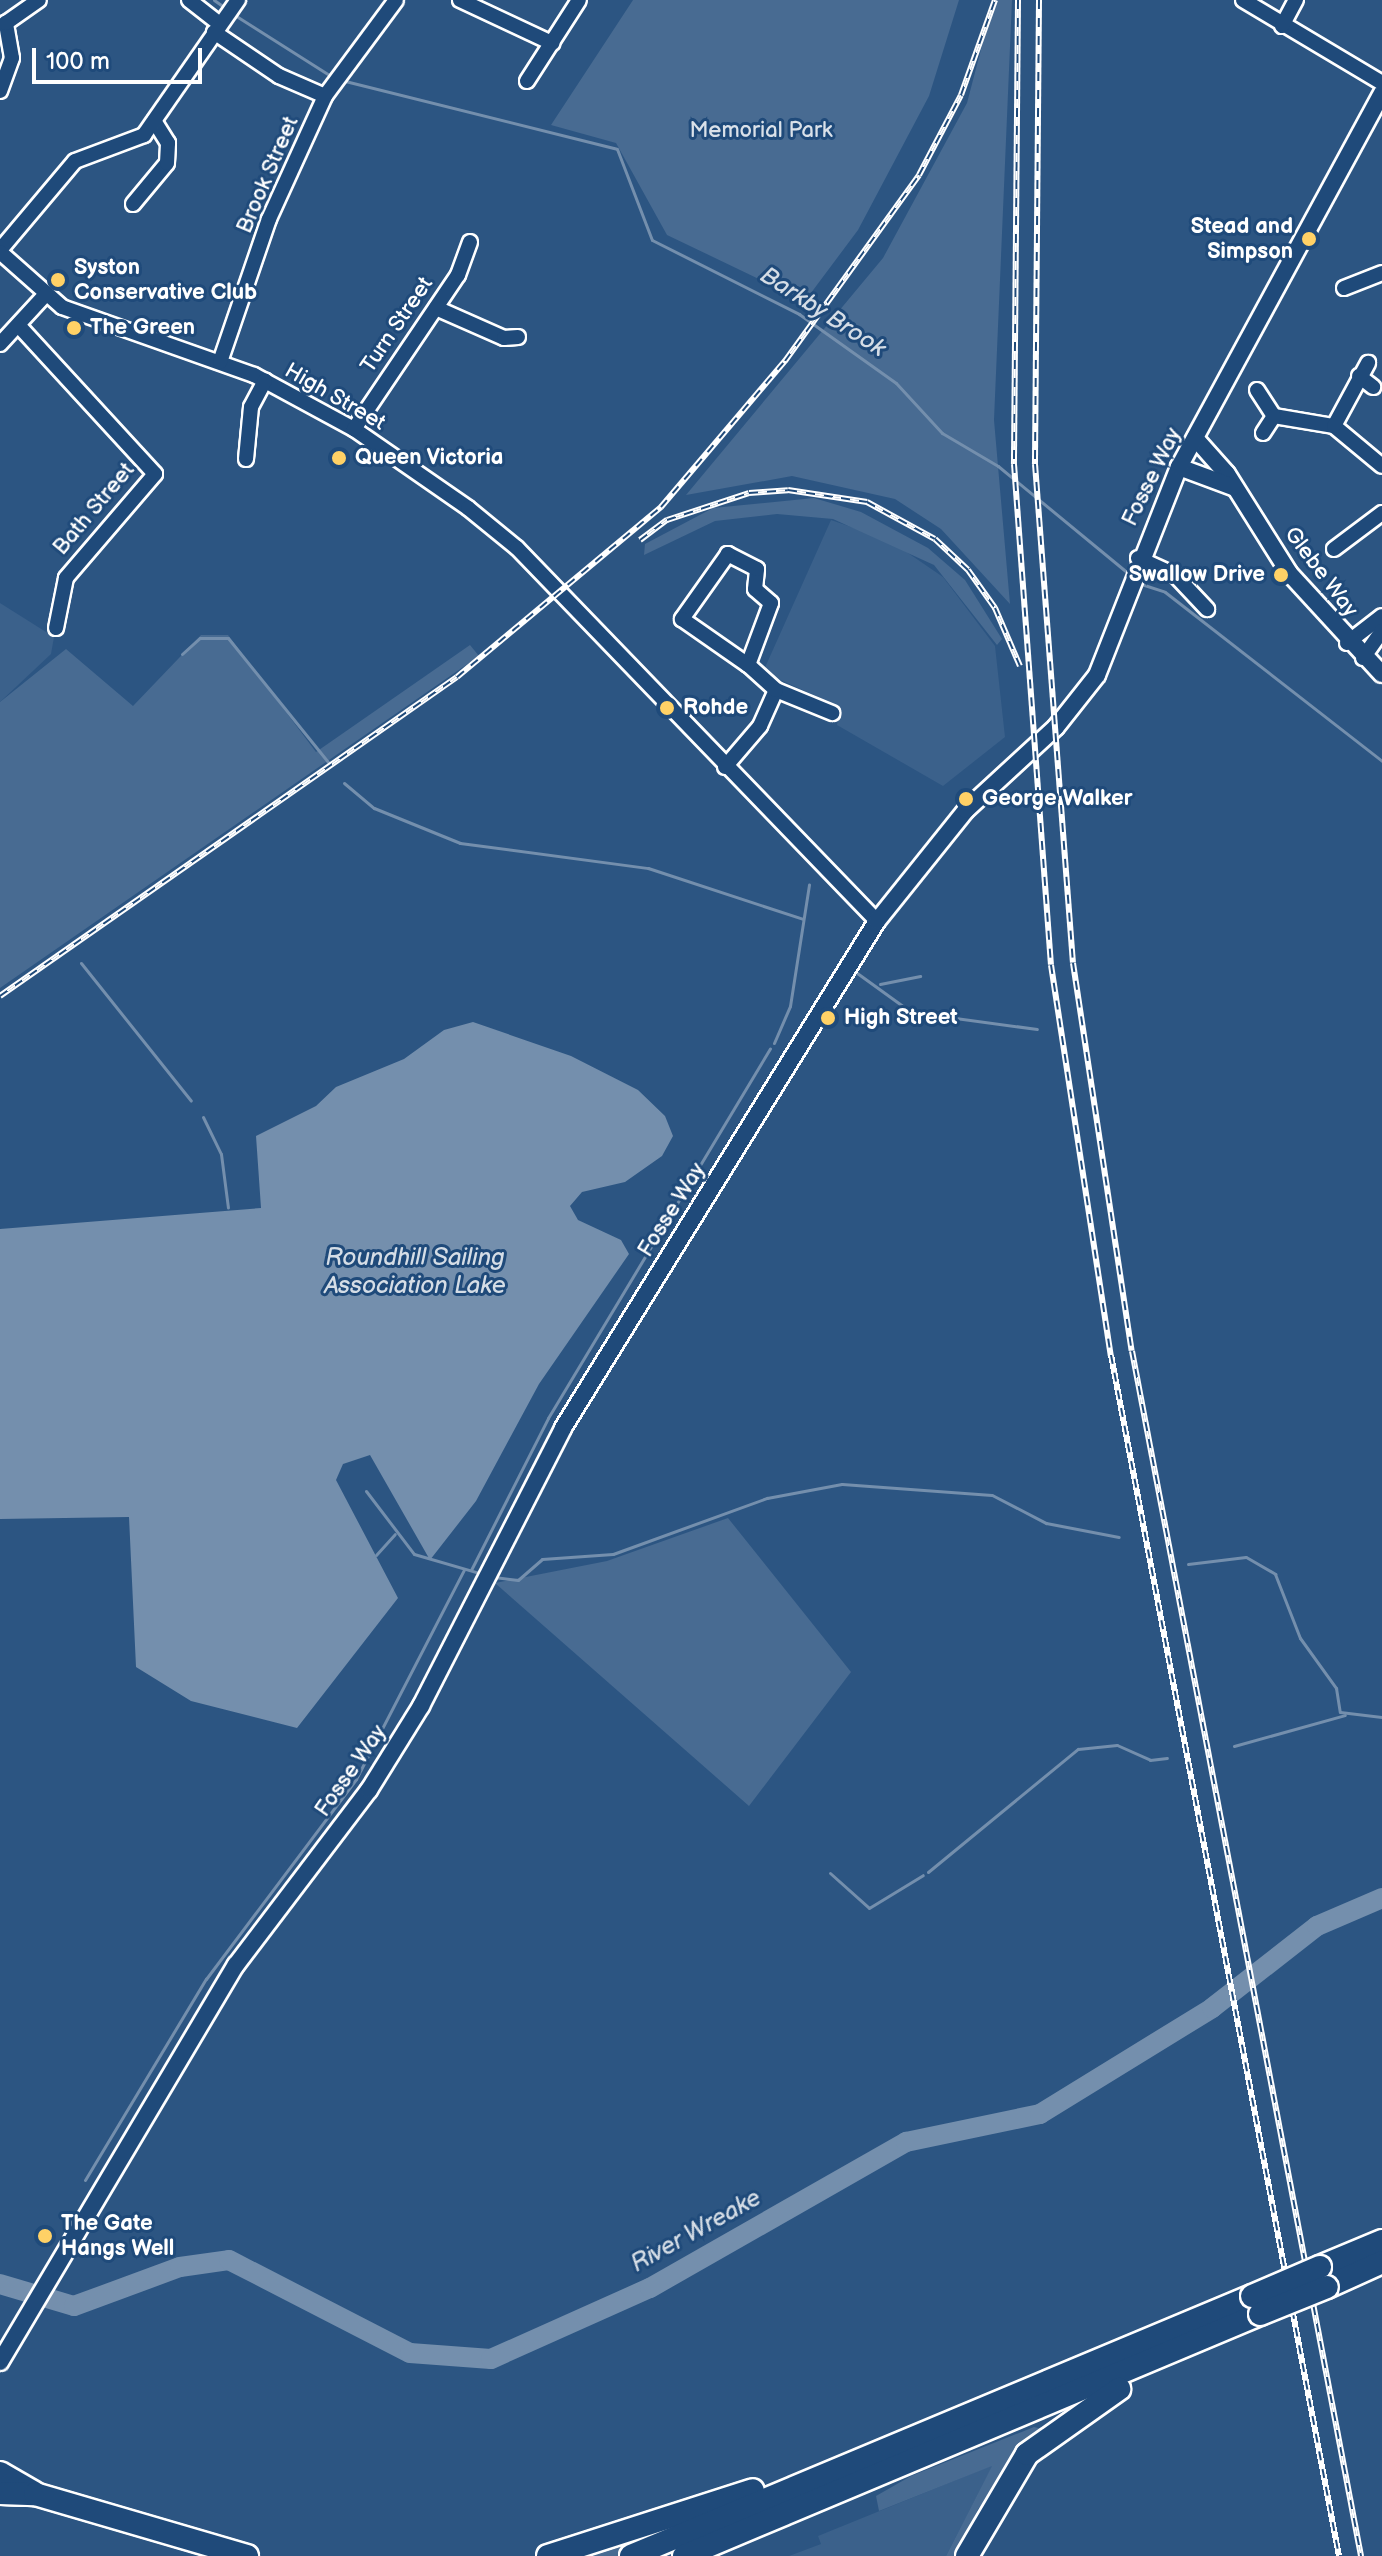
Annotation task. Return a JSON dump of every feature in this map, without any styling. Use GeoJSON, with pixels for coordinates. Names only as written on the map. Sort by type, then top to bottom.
{"type":"FeatureCollection","features":[{"type":"Feature","properties":{"kind":"highway"},"geometry":{"type":"LineString","coordinates":[[1324,2277],[1382,2241]]}},
{"type":"Feature","properties":{"kind":"highway"},"geometry":{"type":"LineString","coordinates":[[631,2556],[832,2471],[1324,2277],[1382,2262]]}},
{"type":"Feature","properties":{"kind":"highway"},"geometry":{"type":"LineString","coordinates":[[967,2556],[1027,2454],[1158,2360],[1256,2305]]}},
{"type":"Feature","properties":{"kind":"highway"},"geometry":{"type":"LineString","coordinates":[[684,2556],[1158,2360]]}},
{"type":"Feature","properties":{"kind":"highway"},"geometry":{"type":"LineString","coordinates":[[548,2556],[832,2471]]}},
{"type":"Feature","properties":{"kind":"highway"},"geometry":{"type":"LineString","coordinates":[[0,2473],[35,2494],[247,2556]]}},
{"type":"Feature","properties":{"kind":"highway"},"geometry":{"type":"LineString","coordinates":[[0,2493],[35,2494]]}},
{"type":"Feature","properties":{"kind":"street"},"geometry":{"type":"LineString","coordinates":[[0,91],[12,58],[3,24],[39,0]]}},
{"type":"Feature","properties":{"kind":"street"},"geometry":{"type":"LineString","coordinates":[[189,0],[279,76],[325,96]]}},
{"type":"Feature","properties":{"kind":"street"},"geometry":{"type":"LineString","coordinates":[[0,251],[69,167],[110,153],[144,135],[238,0]]}},
{"type":"Feature","properties":{"kind":"street","name":"Brook Street"},"geometry":{"type":"LineString","coordinates":[[220,362],[269,219],[325,96],[396,0]]}},
{"type":"Feature","properties":{"kind":"street"},"geometry":{"type":"LineString","coordinates":[[460,0],[552,43]]}},
{"type":"Feature","properties":{"kind":"street"},"geometry":{"type":"LineString","coordinates":[[527,81],[579,0]]}},
{"type":"Feature","properties":{"kind":"street"},"geometry":{"type":"LineString","coordinates":[[1243,0],[1382,83]]}},
{"type":"Feature","properties":{"kind":"street"},"geometry":{"type":"LineString","coordinates":[[1282,26],[1296,0]]}},
{"type":"Feature","properties":{"kind":"street","name":"Fosse Way"},"geometry":{"type":"LineString","coordinates":[[0,2362],[236,1965],[393,1752],[488,1567],[611,1348],[877,921],[966,810],[1079,701],[1105,658],[1133,571],[1179,467],[1382,93]]}},
{"type":"Feature","properties":{"kind":"street"},"geometry":{"type":"LineString","coordinates":[[133,204],[138,188],[165,178],[170,153],[154,121]]}},
{"type":"Feature","properties":{"kind":"street","name":"Turn Street"},"geometry":{"type":"LineString","coordinates":[[354,429],[436,308],[470,242]]}},
{"type":"Feature","properties":{"kind":"street","name":"High Street"},"geometry":{"type":"LineString","coordinates":[[0,251],[46,294],[81,317],[220,362],[265,381],[354,429],[517,548],[725,767],[877,921]]}},
{"type":"Feature","properties":{"kind":"street"},"geometry":{"type":"LineString","coordinates":[[1344,288],[1382,273]]}},
{"type":"Feature","properties":{"kind":"street"},"geometry":{"type":"LineString","coordinates":[[0,344],[46,294]]}},
{"type":"Feature","properties":{"kind":"street"},"geometry":{"type":"LineString","coordinates":[[436,308],[480,330],[518,337]]}},
{"type":"Feature","properties":{"kind":"street","name":"Bath Street"},"geometry":{"type":"LineString","coordinates":[[19,326],[155,474],[66,578],[56,628]]}},
{"type":"Feature","properties":{"kind":"street"},"geometry":{"type":"LineString","coordinates":[[1334,426],[1364,370],[1373,387]]}},
{"type":"Feature","properties":{"kind":"street"},"geometry":{"type":"LineString","coordinates":[[246,459],[251,407],[265,381]]}},
{"type":"Feature","properties":{"kind":"street"},"geometry":{"type":"LineString","coordinates":[[1257,390],[1274,416],[1334,426],[1382,466]]}},
{"type":"Feature","properties":{"kind":"street"},"geometry":{"type":"LineString","coordinates":[[1263,433],[1274,416]]}},
{"type":"Feature","properties":{"kind":"street","name":"Glebe Way"},"geometry":{"type":"LineString","coordinates":[[1195,438],[1235,488],[1289,573],[1347,643],[1382,674]]}},
{"type":"Feature","properties":{"kind":"street"},"geometry":{"type":"LineString","coordinates":[[1179,467],[1235,488]]}},
{"type":"Feature","properties":{"kind":"street"},"geometry":{"type":"LineString","coordinates":[[1334,549],[1341,531],[1382,513]]}},
{"type":"Feature","properties":{"kind":"street"},"geometry":{"type":"LineString","coordinates":[[748,665],[771,603],[755,589],[757,569],[728,554],[682,619],[748,665],[776,690],[832,713]]}},
{"type":"Feature","properties":{"kind":"street"},"geometry":{"type":"LineString","coordinates":[[1133,571],[1175,575],[1207,609]]}},
{"type":"Feature","properties":{"kind":"street"},"geometry":{"type":"LineString","coordinates":[[1347,643],[1382,616]]}},
{"type":"Feature","properties":{"kind":"street"},"geometry":{"type":"LineString","coordinates":[[1363,658],[1382,631]]}},
{"type":"Feature","properties":{"kind":"street"},"geometry":{"type":"LineString","coordinates":[[725,767],[760,726],[776,690]]}},
{"type":"Feature","properties":{"kind":"shaded area"},"geometry":{"type":"Polygon","coordinates":[[[831,520],[889,540],[943,577],[995,646],[1005,737],[943,786],[837,725],[840,707],[763,672],[831,520]]]}},
{"type":"Feature","properties":{"kind":"shaded area"},"geometry":{"type":"Polygon","coordinates":[[[0,603],[54,637],[51,654],[0,702],[0,603]]]}},
{"type":"Feature","properties":{"kind":"shaded area"},"geometry":{"type":"Polygon","coordinates":[[[993,2465],[946,2556],[789,2556],[821,2544],[818,2536],[993,2465]]]}},
{"type":"Feature","properties":{"kind":"green space","name":"Memorial Park"},"geometry":{"type":"Polygon","coordinates":[[[633,0],[959,0],[929,96],[858,230],[805,301],[667,235],[616,143],[551,125],[633,0]]]}},
{"type":"Feature","properties":{"kind":"green space"},"geometry":{"type":"Polygon","coordinates":[[[994,0],[1012,0],[994,420],[1010,604],[941,529],[895,499],[792,476],[686,495],[883,258],[967,103],[994,0]]]}},
{"type":"Feature","properties":{"kind":"green space"},"geometry":{"type":"Polygon","coordinates":[[[814,498],[861,512],[928,548],[965,580],[1002,639],[997,645],[934,565],[833,519],[777,514],[715,521],[644,555],[645,544],[713,508],[814,498]]]}},
{"type":"Feature","properties":{"kind":"green space"},"geometry":{"type":"Polygon","coordinates":[[[201,635],[228,635],[316,752],[470,645],[479,656],[0,988],[0,702],[66,649],[133,706],[201,635]]]}},
{"type":"Feature","properties":{"kind":"green space"},"geometry":{"type":"Polygon","coordinates":[[[728,1518],[851,1672],[749,1806],[495,1583],[607,1561],[728,1518]]]}},
{"type":"Feature","properties":{"kind":"green space"},"geometry":{"type":"Polygon","coordinates":[[[1034,2427],[1042,2429],[978,2509],[956,2556],[946,2556],[992,2466],[879,2511],[876,2496],[911,2476],[1034,2427]]]}},
{"type":"Feature","properties":{"kind":"green space"},"geometry":{"type":"Polygon","coordinates":[[[636,2537],[638,2546],[621,2556],[578,2556],[636,2537]]]}},
{"type":"Feature","properties":{"kind":"water","name":"Roundhill Sailing Association Lake"},"geometry":{"type":"Polygon","coordinates":[[[473,1022],[571,1056],[638,1090],[665,1116],[673,1136],[662,1156],[625,1182],[582,1192],[570,1206],[578,1220],[621,1240],[629,1254],[539,1384],[476,1501],[430,1560],[370,1455],[343,1464],[336,1480],[398,1598],[297,1728],[191,1701],[136,1667],[129,1517],[0,1519],[0,1229],[261,1208],[256,1136],[316,1106],[336,1087],[404,1059],[444,1030],[473,1022]]]}},
{"type":"Feature","properties":{"kind":"waterway","name":"Barkby Brook"},"geometry":{"type":"LineString","coordinates":[[214,0],[227,9]]}},
{"type":"Feature","properties":{"kind":"waterway","name":"Barkby Brook"},"geometry":{"type":"LineString","coordinates":[[233,14],[334,78]]}},
{"type":"Feature","properties":{"kind":"waterway","name":"Barkby Brook"},"geometry":{"type":"LineString","coordinates":[[341,80],[617,149],[652,240],[799,314],[896,383],[942,433],[998,466],[1130,575]]}},
{"type":"Feature","properties":{"kind":"waterway","name":"Barkby Brook"},"geometry":{"type":"LineString","coordinates":[[1138,583],[1165,592],[1382,761]]}},
{"type":"Feature","properties":{"kind":"waterway"},"geometry":{"type":"LineString","coordinates":[[182,654],[200,638],[228,638],[328,762]]}},
{"type":"Feature","properties":{"kind":"waterway"},"geometry":{"type":"LineString","coordinates":[[344,783],[374,808],[460,843],[648,868],[803,919]]}},
{"type":"Feature","properties":{"kind":"waterway"},"geometry":{"type":"LineString","coordinates":[[774,1043],[790,1006],[809,884]]}},
{"type":"Feature","properties":{"kind":"waterway"},"geometry":{"type":"LineString","coordinates":[[81,963],[191,1101]]}},
{"type":"Feature","properties":{"kind":"waterway"},"geometry":{"type":"LineString","coordinates":[[857,973],[911,1012],[1037,1029]]}},
{"type":"Feature","properties":{"kind":"waterway"},"geometry":{"type":"LineString","coordinates":[[880,984],[920,976]]}},
{"type":"Feature","properties":{"kind":"waterway"},"geometry":{"type":"LineString","coordinates":[[471,1570],[548,1418],[770,1049]]}},
{"type":"Feature","properties":{"kind":"waterway"},"geometry":{"type":"LineString","coordinates":[[203,1117],[221,1154],[228,1208]]}},
{"type":"Feature","properties":{"kind":"waterway"},"geometry":{"type":"LineString","coordinates":[[494,1577],[518,1580],[542,1559],[613,1554],[767,1498],[842,1484],[992,1495],[1046,1523],[1119,1537]]}},
{"type":"Feature","properties":{"kind":"waterway"},"geometry":{"type":"LineString","coordinates":[[366,1491],[414,1554],[483,1574]]}},
{"type":"Feature","properties":{"kind":"waterway"},"geometry":{"type":"LineString","coordinates":[[376,1555],[395,1534]]}},
{"type":"Feature","properties":{"kind":"waterway"},"geometry":{"type":"LineString","coordinates":[[1188,1564],[1246,1557],[1275,1574],[1300,1638],[1336,1688],[1340,1712],[1382,1717]]}},
{"type":"Feature","properties":{"kind":"waterway"},"geometry":{"type":"LineString","coordinates":[[85,2180],[206,1979],[356,1779],[464,1570]]}},
{"type":"Feature","properties":{"kind":"waterway"},"geometry":{"type":"LineString","coordinates":[[1234,1746],[1345,1715]]}},
{"type":"Feature","properties":{"kind":"waterway"},"geometry":{"type":"LineString","coordinates":[[928,1872],[1078,1749],[1117,1745],[1150,1760],[1167,1758]]}},
{"type":"Feature","properties":{"kind":"waterway"},"geometry":{"type":"LineString","coordinates":[[830,1873],[869,1908],[923,1875]]}},
{"type":"Feature","properties":{"kind":"waterway","name":"River Wreake"},"geometry":{"type":"LineString","coordinates":[[0,2284],[74,2306],[180,2267],[229,2260],[410,2353],[491,2359],[650,2288],[906,2142],[1040,2114],[1212,2008],[1317,1926],[1382,1898]]}},
{"type":"Feature","properties":{"kind":"railway"},"geometry":{"type":"LineString","coordinates":[[0,996],[457,677],[661,507],[785,361],[919,175],[961,95],[995,0]]}},
{"type":"Feature","properties":{"kind":"railway"},"geometry":{"type":"LineString","coordinates":[[1018,0],[1014,464],[1051,965],[1111,1355],[1339,2556]]}},
{"type":"Feature","properties":{"kind":"railway"},"geometry":{"type":"LineString","coordinates":[[1039,0],[1035,464],[1073,963],[1132,1351],[1361,2556]]}},
{"type":"Feature","properties":{"kind":"railway"},"geometry":{"type":"LineString","coordinates":[[640,540],[667,520],[749,493],[788,490],[867,502],[935,539],[968,570],[995,608],[1020,666]]}},
{"type":"Feature","properties":{"kind":"place","name":"Stead and Simpson"},"geometry":{"type":"Point","coordinates":[1309,239]}},
{"type":"Feature","properties":{"kind":"place","name":"Syston Conservative Club"},"geometry":{"type":"Point","coordinates":[58,280]}},
{"type":"Feature","properties":{"kind":"place","name":"The Green"},"geometry":{"type":"Point","coordinates":[74,328]}},
{"type":"Feature","properties":{"kind":"place","name":"Queen Victoria"},"geometry":{"type":"Point","coordinates":[339,458]}},
{"type":"Feature","properties":{"kind":"place","name":"Swallow Drive"},"geometry":{"type":"Point","coordinates":[1281,575]}},
{"type":"Feature","properties":{"kind":"place","name":"Rohde"},"geometry":{"type":"Point","coordinates":[667,708]}},
{"type":"Feature","properties":{"kind":"place","name":"George Walker"},"geometry":{"type":"Point","coordinates":[966,799]}},
{"type":"Feature","properties":{"kind":"place","name":"High Street"},"geometry":{"type":"Point","coordinates":[828,1018]}},
{"type":"Feature","properties":{"kind":"place","name":"The Gate Hangs Well"},"geometry":{"type":"Point","coordinates":[45,2236]}}]}
